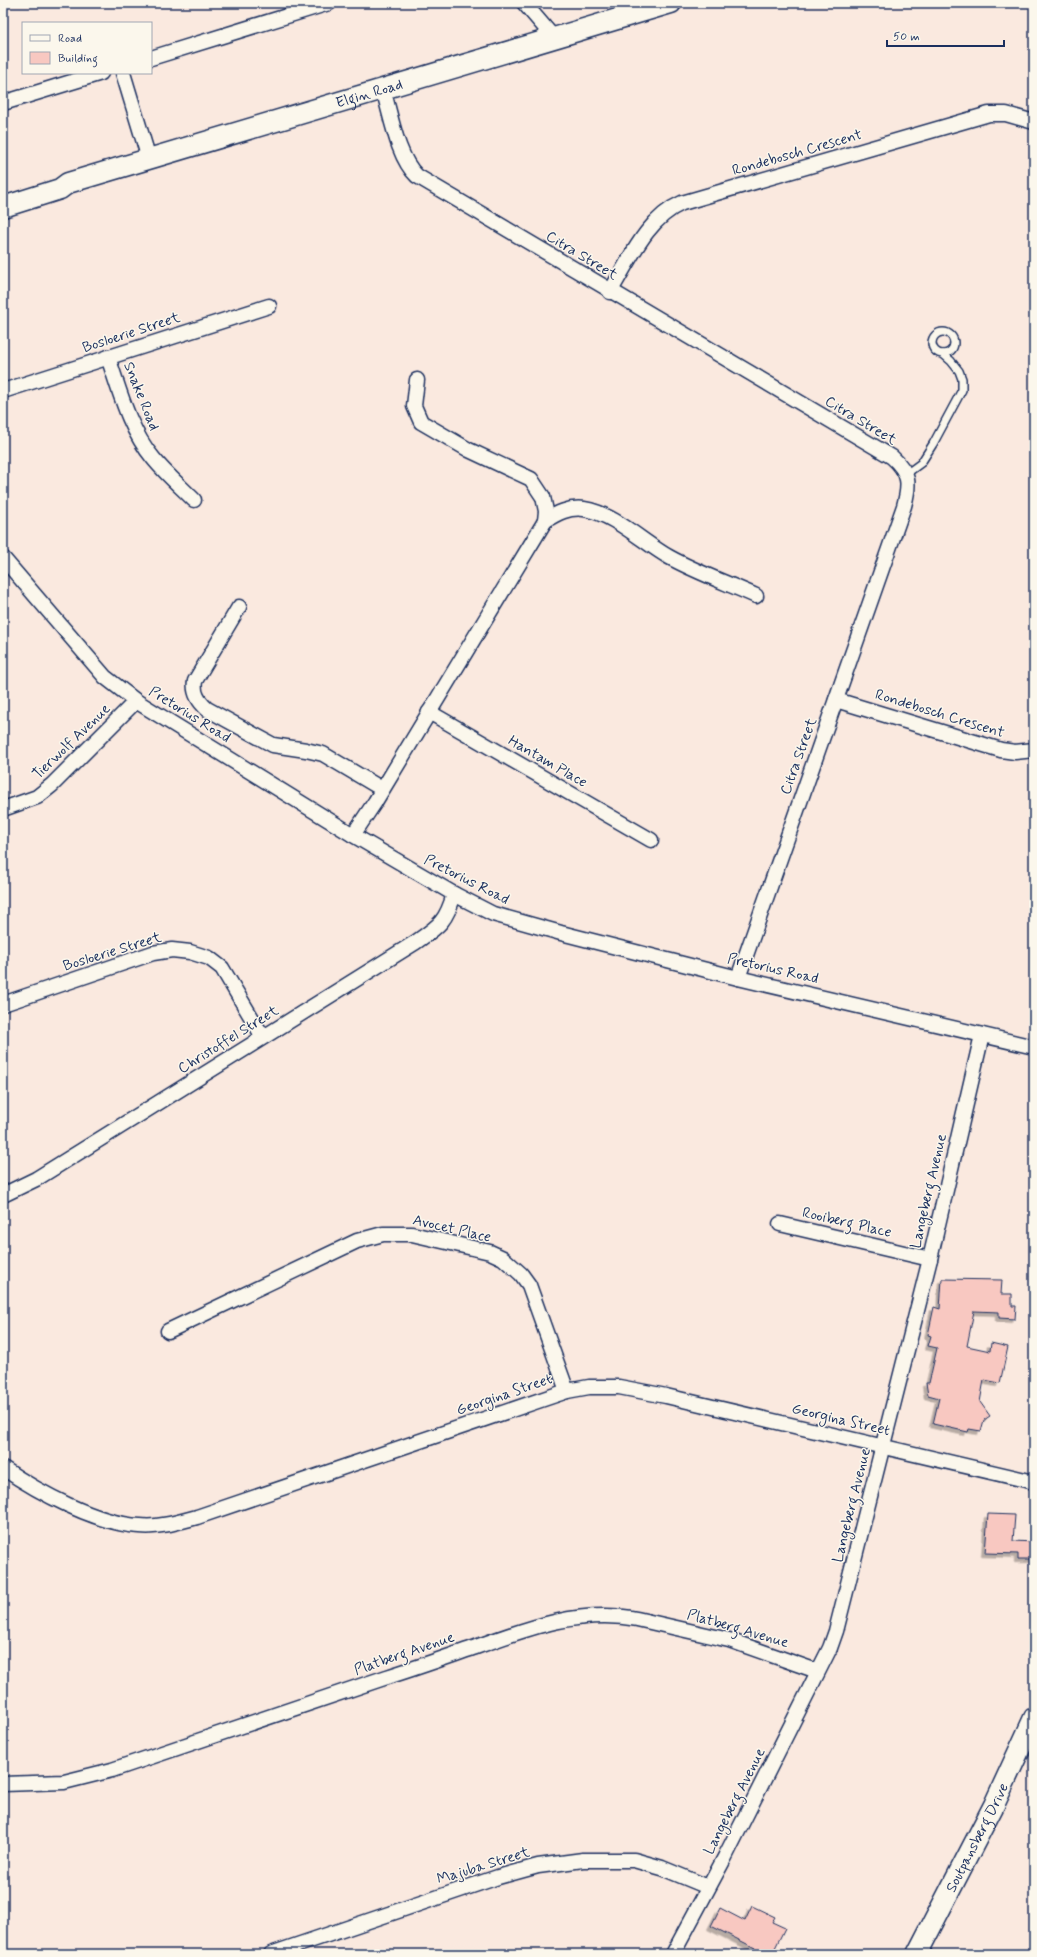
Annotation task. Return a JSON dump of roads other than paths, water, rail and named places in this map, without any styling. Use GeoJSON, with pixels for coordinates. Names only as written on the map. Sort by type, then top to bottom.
{"type":"FeatureCollection","features":[{"type":"Feature","properties":{"kind":"street"},"geometry":{"type":"LineString","coordinates":[[152,58],[329,3]]}},
{"type":"Feature","properties":{"kind":"street"},"geometry":{"type":"LineString","coordinates":[[524,3],[554,38]]}},
{"type":"Feature","properties":{"kind":"street","name":"Elgin Road"},"geometry":{"type":"LineString","coordinates":[[3,207],[60,189],[68,183],[670,3]]}},
{"type":"Feature","properties":{"kind":"street"},"geometry":{"type":"LineString","coordinates":[[3,103],[98,74]]}},
{"type":"Feature","properties":{"kind":"street"},"geometry":{"type":"LineString","coordinates":[[122,74],[149,159]]}},
{"type":"Feature","properties":{"kind":"street","name":"Citra Street"},"geometry":{"type":"LineString","coordinates":[[383,89],[402,154],[411,170],[417,176],[610,292],[892,457],[901,465],[906,474],[908,483],[904,506],[738,978]]}},
{"type":"Feature","properties":{"kind":"street","name":"Rondebosch Crescent"},"geometry":{"type":"LineString","coordinates":[[610,292],[644,236],[656,221],[672,207],[989,114],[1006,114],[1034,122]]}},
{"type":"Feature","properties":{"kind":"street","name":"Elgin Road"},"geometry":{"type":"LineString","coordinates":[[3,197],[59,181],[68,183]]}},
{"type":"Feature","properties":{"kind":"street","name":"Bosloerie Street"},"geometry":{"type":"LineString","coordinates":[[3,391],[269,306]]}},
{"type":"Feature","properties":{"kind":"street","name":"Snake Road"},"geometry":{"type":"LineString","coordinates":[[108,358],[124,406],[141,441],[153,458],[194,500]]}},
{"type":"Feature","properties":{"kind":"street"},"geometry":{"type":"LineString","coordinates":[[417,380],[414,406],[421,422],[468,450],[530,478],[543,497],[546,511],[545,521]]}},
{"type":"Feature","properties":{"kind":"street"},"geometry":{"type":"LineString","coordinates":[[353,834],[545,521],[555,514],[575,508],[596,512],[623,527],[671,558],[756,596]]}},
{"type":"Feature","properties":{"kind":"street","name":"Pretorius Road"},"geometry":{"type":"LineString","coordinates":[[3,558],[105,677],[136,701],[353,834],[480,909],[509,920],[738,978],[1034,1047]]}},
{"type":"Feature","properties":{"kind":"street"},"geometry":{"type":"LineString","coordinates":[[239,607],[195,681],[194,688],[196,697],[201,704],[207,709],[267,742],[279,747],[318,752],[382,789]]}},
{"type":"Feature","properties":{"kind":"street","name":"Rondebosch Crescent"},"geometry":{"type":"LineString","coordinates":[[836,700],[1001,750],[1016,752],[1034,750]]}},
{"type":"Feature","properties":{"kind":"street","name":"Tierwolf Avenue"},"geometry":{"type":"LineString","coordinates":[[3,809],[30,800],[42,793],[136,701]]}},
{"type":"Feature","properties":{"kind":"street","name":"Hantam Place"},"geometry":{"type":"LineString","coordinates":[[429,712],[651,840]]}},
{"type":"Feature","properties":{"kind":"street","name":"Christoffel Street"},"geometry":{"type":"LineString","coordinates":[[3,1195],[36,1179],[434,930],[449,912],[454,894]]}},
{"type":"Feature","properties":{"kind":"street","name":"Bosloerie Street"},"geometry":{"type":"LineString","coordinates":[[3,1004],[153,953],[172,950],[190,952],[209,958],[222,968],[263,1037]]}},
{"type":"Feature","properties":{"kind":"street","name":"Langeberg Avenue"},"geometry":{"type":"LineString","coordinates":[[673,1954],[725,1857],[817,1671],[830,1648],[836,1631],[930,1260],[982,1035]]}},
{"type":"Feature","properties":{"kind":"street","name":"Rooiberg Place"},"geometry":{"type":"LineString","coordinates":[[780,1224],[930,1260]]}},
{"type":"Feature","properties":{"kind":"street","name":"Avocet Place"},"geometry":{"type":"LineString","coordinates":[[168,1331],[357,1241],[383,1234],[412,1234],[490,1252],[512,1265],[529,1285],[567,1391]]}},
{"type":"Feature","properties":{"kind":"street","name":"Georgina Street"},"geometry":{"type":"LineString","coordinates":[[3,1468],[50,1496],[99,1518],[124,1525],[157,1526],[196,1517],[567,1391],[589,1388],[619,1387],[884,1446],[1034,1482]]}},
{"type":"Feature","properties":{"kind":"street","name":"Platberg Avenue"},"geometry":{"type":"LineString","coordinates":[[3,1784],[64,1782],[112,1770],[541,1624],[572,1618],[624,1616],[729,1640],[817,1671]]}},
{"type":"Feature","properties":{"kind":"street","name":"Soutpansberg Drive"},"geometry":{"type":"LineString","coordinates":[[917,1954],[994,1805],[1034,1718]]}},
{"type":"Feature","properties":{"kind":"street","name":"Majuba Street"},"geometry":{"type":"LineString","coordinates":[[271,1954],[498,1877],[538,1866],[583,1860],[634,1860],[662,1868],[708,1887]]}},
{"type":"Feature","properties":{"kind":"lane"},"geometry":{"type":"LineString","coordinates":[[906,474],[921,462],[933,444],[962,390],[962,378],[959,371],[943,354]]}}]}
